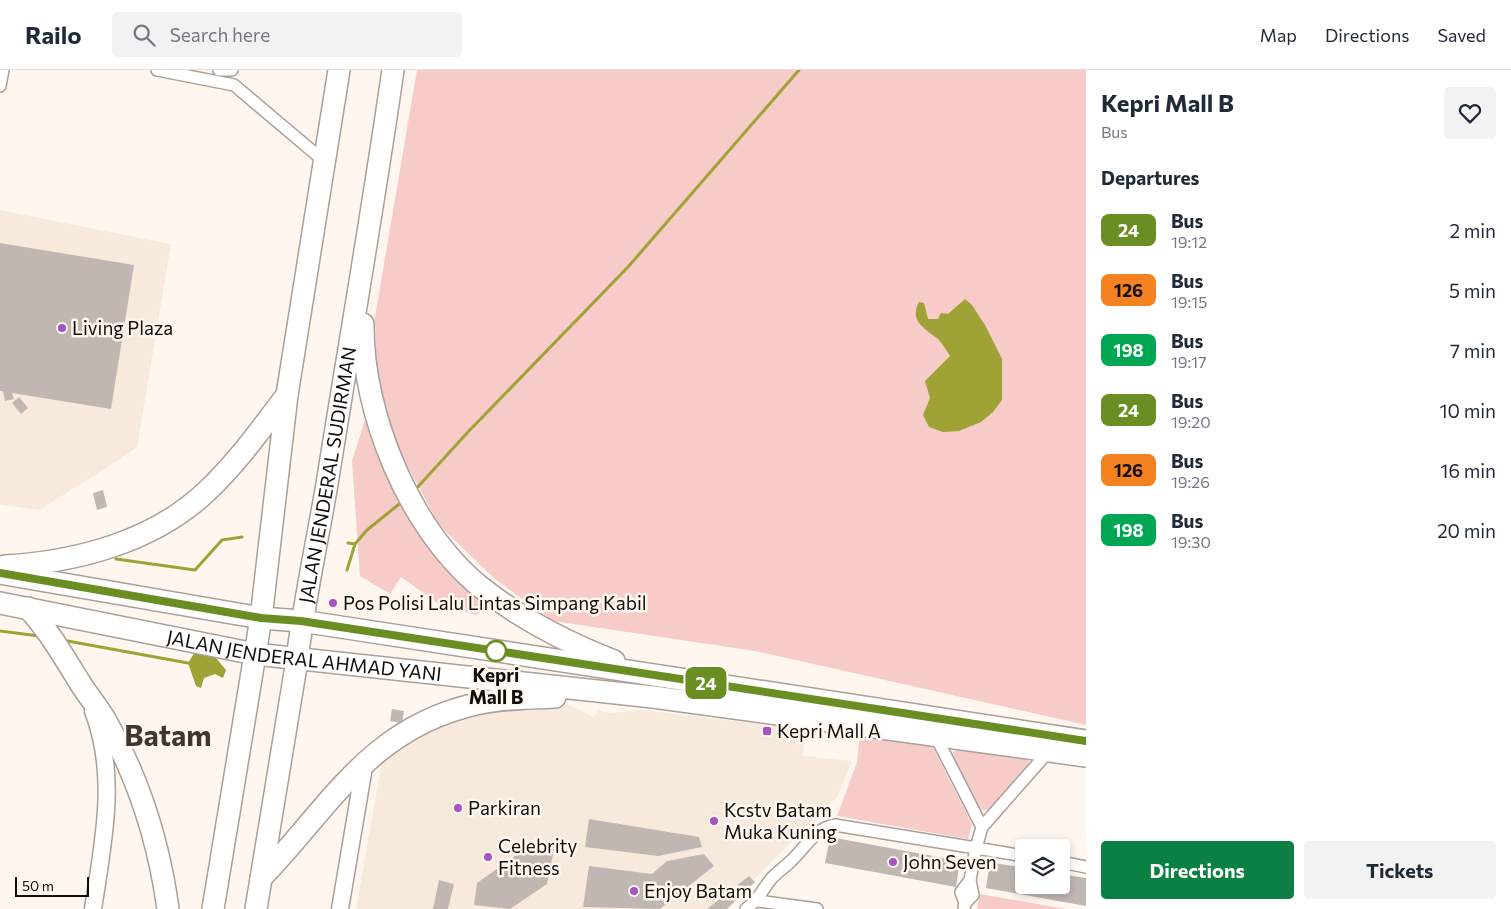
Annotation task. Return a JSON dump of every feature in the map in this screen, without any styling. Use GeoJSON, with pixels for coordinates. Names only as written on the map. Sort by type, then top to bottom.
{"type":"FeatureCollection","features":[{"type":"Feature","properties":{"kind":"highway"},"geometry":{"type":"LineString","coordinates":[[213,909],[261,618],[287,395],[339,70]]}},
{"type":"Feature","properties":{"kind":"highway","name":"JALAN JENDERAL SUDIRMAN"},"geometry":{"type":"LineString","coordinates":[[256,909],[297,660],[301,621],[316,551],[378,174],[393,70]]}},
{"type":"Feature","properties":{"kind":"highway"},"geometry":{"type":"LineString","coordinates":[[378,174],[364,306],[363,345],[371,400],[383,439],[414,505],[455,561],[477,584],[501,602],[527,620],[576,647],[651,675]]}},
{"type":"Feature","properties":{"kind":"highway"},"geometry":{"type":"LineString","coordinates":[[168,909],[163,875],[138,787],[105,720],[54,641],[14,605],[6,572],[26,565],[82,555],[126,542],[154,528],[207,492],[247,449],[287,395]]}},
{"type":"Feature","properties":{"kind":"highway","name":"JALAN JENDERAL AHMAD YANI"},"geometry":{"type":"LineString","coordinates":[[6,572],[261,618],[301,621],[651,675],[734,698],[935,735],[1086,756]]}},
{"type":"Feature","properties":{"kind":"highway","name":"JALAN JENDERAL AHMAD YANI"},"geometry":{"type":"LineString","coordinates":[[14,605],[255,654],[297,660],[653,697],[734,698],[1086,741]]}},
{"type":"Feature","properties":{"kind":"highway"},"geometry":{"type":"LineString","coordinates":[[260,878],[365,761],[405,732],[443,715],[476,704],[564,696],[653,697]]}},
{"type":"Feature","properties":{"kind":"street"},"geometry":{"type":"LineString","coordinates":[[0,86],[3,70]]}},
{"type":"Feature","properties":{"kind":"street"},"geometry":{"type":"LineString","coordinates":[[157,70],[202,74],[221,73],[232,70]]}},
{"type":"Feature","properties":{"kind":"street"},"geometry":{"type":"LineString","coordinates":[[221,73],[324,160]]}},
{"type":"Feature","properties":{"kind":"street"},"geometry":{"type":"LineString","coordinates":[[82,686],[98,728],[107,780],[106,828],[93,909]]}},
{"type":"Feature","properties":{"kind":"street"},"geometry":{"type":"LineString","coordinates":[[935,735],[982,827]]}},
{"type":"Feature","properties":{"kind":"street"},"geometry":{"type":"LineString","coordinates":[[965,906],[973,895],[970,880],[982,827],[1049,751]]}},
{"type":"Feature","properties":{"kind":"street"},"geometry":{"type":"LineString","coordinates":[[340,909],[365,761]]}},
{"type":"Feature","properties":{"kind":"street"},"geometry":{"type":"LineString","coordinates":[[746,909],[758,901],[771,879],[792,861],[815,834],[828,826],[836,825],[1015,854]]}},
{"type":"Feature","properties":{"kind":"street"},"geometry":{"type":"LineString","coordinates":[[1070,863],[1086,866]]}},
{"type":"Feature","properties":{"kind":"street"},"geometry":{"type":"LineString","coordinates":[[758,901],[817,909]]}},
{"type":"Feature","properties":{"kind":"shaded area"},"geometry":{"type":"Polygon","coordinates":[[[417,70],[1086,70],[1086,725],[755,651],[553,621],[495,579],[439,525],[393,439],[376,374],[375,317],[417,70]]]}},
{"type":"Feature","properties":{"kind":"shaded area"},"geometry":{"type":"Polygon","coordinates":[[[0,210],[171,244],[137,448],[40,510],[0,505],[0,210]]]}},
{"type":"Feature","properties":{"kind":"shaded area"},"geometry":{"type":"Polygon","coordinates":[[[965,299],[972,305],[985,325],[1002,359],[1002,400],[993,412],[981,422],[959,431],[943,432],[929,427],[923,415],[930,398],[925,381],[950,356],[938,339],[920,324],[917,319],[916,309],[919,302],[924,303],[928,319],[938,319],[941,313],[948,314],[965,299]]]}},
{"type":"Feature","properties":{"kind":"shaded area"},"geometry":{"type":"Polygon","coordinates":[[[365,420],[392,487],[413,525],[438,556],[487,602],[477,615],[442,606],[401,577],[390,594],[360,576],[352,461],[365,420]]]}},
{"type":"Feature","properties":{"kind":"shaded area"},"geometry":{"type":"Polygon","coordinates":[[[195,652],[204,656],[211,652],[226,670],[223,678],[215,674],[204,678],[201,688],[196,686],[188,663],[195,652]]]}},
{"type":"Feature","properties":{"kind":"shaded area"},"geometry":{"type":"Polygon","coordinates":[[[567,704],[594,717],[598,710],[609,713],[643,710],[792,728],[800,734],[804,745],[803,756],[852,761],[838,796],[724,909],[356,909],[382,761],[402,744],[470,712],[567,704]]]}},
{"type":"Feature","properties":{"kind":"shaded area"},"geometry":{"type":"Polygon","coordinates":[[[860,732],[929,740],[972,824],[968,839],[837,816],[857,762],[860,732]]]}},
{"type":"Feature","properties":{"kind":"shaded area"},"geometry":{"type":"Polygon","coordinates":[[[958,750],[1028,757],[1030,768],[993,808],[984,810],[977,807],[954,761],[953,752],[958,750]]]}},
{"type":"Feature","properties":{"kind":"shaded area"},"geometry":{"type":"Polygon","coordinates":[[[980,894],[1066,909],[977,909],[980,894]]]}},
{"type":"Feature","properties":{"kind":"building","name":"Living Plaza"},"geometry":{"type":"Polygon","coordinates":[[[0,243],[134,265],[111,409],[12,393],[14,399],[5,401],[3,391],[0,391],[0,243]]]}},
{"type":"Feature","properties":{"kind":"building"},"geometry":{"type":"Polygon","coordinates":[[[19,397],[28,408],[21,414],[12,403],[19,397]]]}},
{"type":"Feature","properties":{"kind":"building"},"geometry":{"type":"Polygon","coordinates":[[[103,490],[107,507],[97,510],[93,493],[103,490]]]}},
{"type":"Feature","properties":{"kind":"building"},"geometry":{"type":"Polygon","coordinates":[[[392,709],[404,711],[402,723],[390,721],[392,709]]]}},
{"type":"Feature","properties":{"kind":"building"},"geometry":{"type":"Polygon","coordinates":[[[589,819],[699,837],[702,847],[658,856],[585,847],[589,819]]]}},
{"type":"Feature","properties":{"kind":"building","name":"John Seven"},"geometry":{"type":"Polygon","coordinates":[[[830,837],[960,861],[956,887],[825,863],[830,837]]]}},
{"type":"Feature","properties":{"kind":"building"},"geometry":{"type":"Polygon","coordinates":[[[529,846],[554,849],[547,884],[510,909],[474,905],[477,883],[529,846]]]}},
{"type":"Feature","properties":{"kind":"building","name":"Enjoy Batam"},"geometry":{"type":"Polygon","coordinates":[[[704,854],[714,866],[660,909],[583,907],[589,866],[652,874],[667,861],[704,854]]]}},
{"type":"Feature","properties":{"kind":"building"},"geometry":{"type":"Polygon","coordinates":[[[990,862],[1015,866],[1015,893],[986,888],[990,862]]]}},
{"type":"Feature","properties":{"kind":"building"},"geometry":{"type":"Polygon","coordinates":[[[1070,875],[1086,878],[1086,906],[1019,894],[1070,894],[1070,875]]]}},
{"type":"Feature","properties":{"kind":"building"},"geometry":{"type":"Polygon","coordinates":[[[749,876],[755,882],[727,909],[707,909],[749,876]]]}},
{"type":"Feature","properties":{"kind":"building","name":"Celebrity Fitness"},"geometry":{"type":"Polygon","coordinates":[[[439,880],[454,884],[448,909],[433,909],[439,880]]]}},
{"type":"Feature","properties":{"kind":"waterway"},"geometry":{"type":"LineString","coordinates":[[415,490],[467,433],[628,267],[799,70]]}},
{"type":"Feature","properties":{"kind":"waterway"},"geometry":{"type":"LineString","coordinates":[[347,570],[355,544],[367,530],[403,501]]}},
{"type":"Feature","properties":{"kind":"waterway"},"geometry":{"type":"LineString","coordinates":[[116,559],[195,570],[222,540],[242,537]]}},
{"type":"Feature","properties":{"kind":"waterway"},"geometry":{"type":"LineString","coordinates":[[348,543],[355,544]]}},
{"type":"Feature","properties":{"kind":"waterway"},"geometry":{"type":"LineString","coordinates":[[0,631],[39,636]]}},
{"type":"Feature","properties":{"kind":"waterway"},"geometry":{"type":"LineString","coordinates":[[62,640],[188,663]]}},
{"type":"Feature","properties":{"kind":"bus line","name":"24"},"geometry":{"type":"LineString","coordinates":[[0,573],[261,618],[301,621],[1086,741]]}},
{"type":"Feature","properties":{"kind":"place","name":"Living Plaza"},"geometry":{"type":"Point","coordinates":[62,328]}},
{"type":"Feature","properties":{"kind":"place","name":"Pos Polisi Lalu Lintas Simpang Kabil"},"geometry":{"type":"Point","coordinates":[333,603]}},
{"type":"Feature","properties":{"kind":"place","name":"Kepri Mall B"},"geometry":{"type":"Point","coordinates":[496,651]}},
{"type":"Feature","properties":{"kind":"place","name":"Kepri Mall A"},"geometry":{"type":"Point","coordinates":[767,731]}},
{"type":"Feature","properties":{"kind":"place","name":"Parkiran"},"geometry":{"type":"Point","coordinates":[458,808]}},
{"type":"Feature","properties":{"kind":"place","name":"Kcstv Batam Muka Kuning"},"geometry":{"type":"Point","coordinates":[714,821]}},
{"type":"Feature","properties":{"kind":"place","name":"Celebrity Fitness"},"geometry":{"type":"Point","coordinates":[488,857]}},
{"type":"Feature","properties":{"kind":"place","name":"John Seven"},"geometry":{"type":"Point","coordinates":[893,862]}},
{"type":"Feature","properties":{"kind":"place","name":"Enjoy Batam"},"geometry":{"type":"Point","coordinates":[634,891]}},
{"type":"Feature","properties":{"kind":"district","name":"Batam"},"geometry":{"type":"Point","coordinates":[168,736]}}]}
